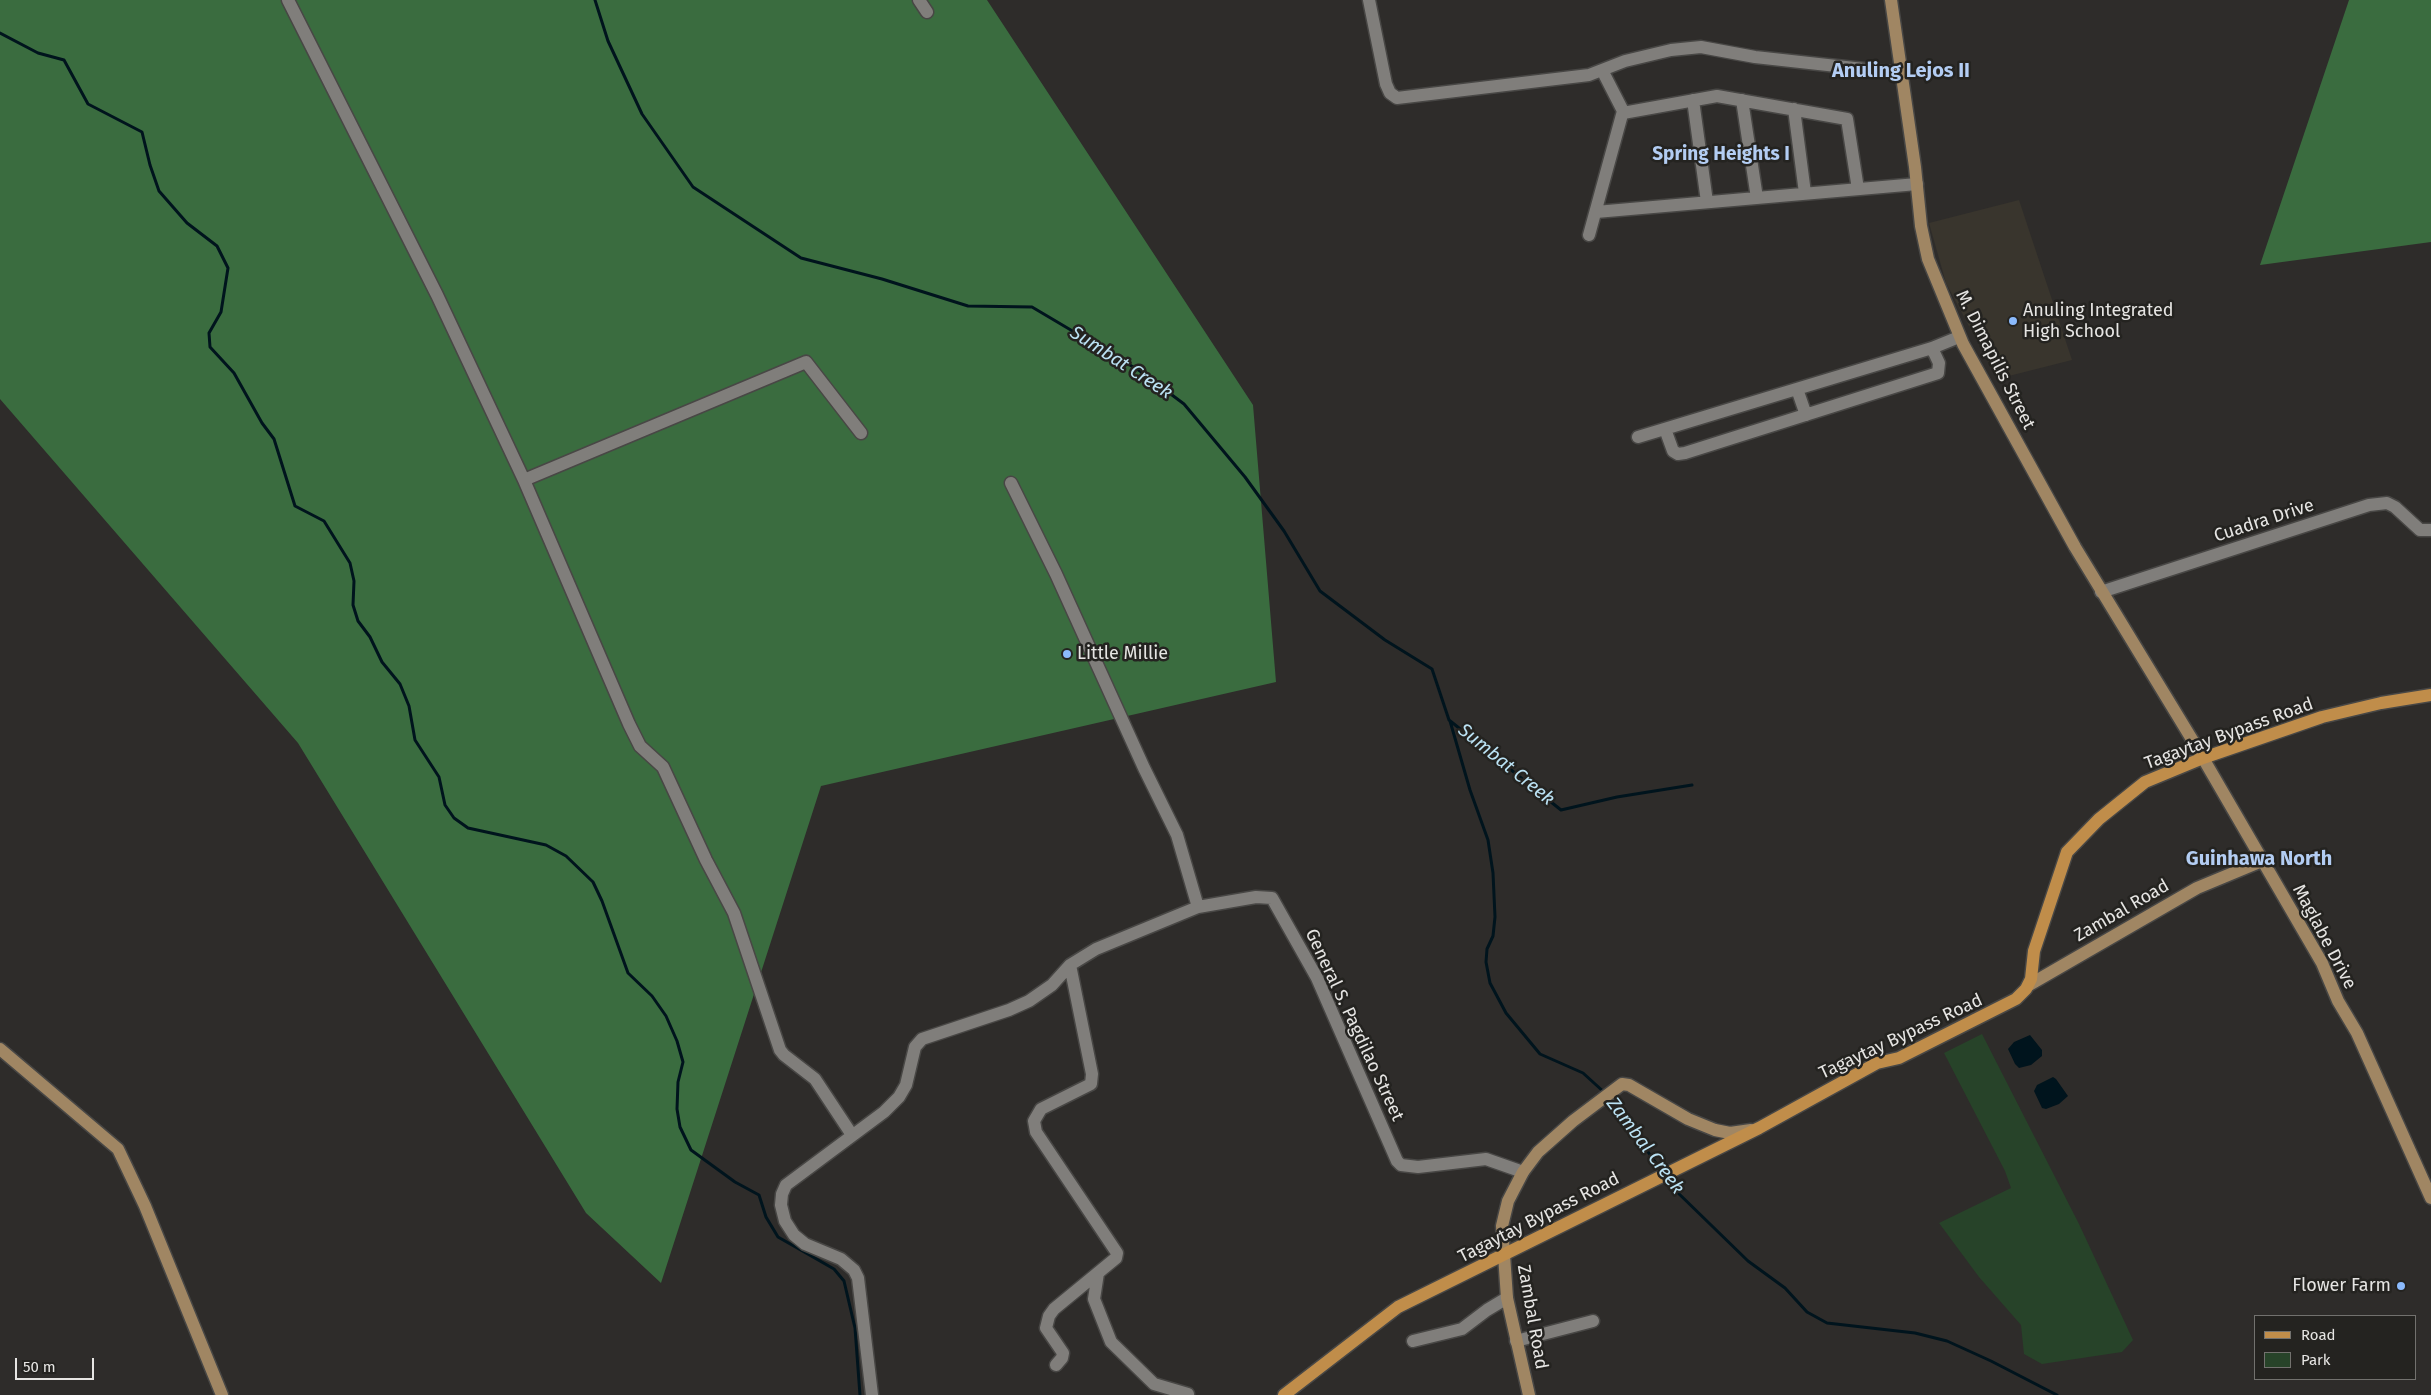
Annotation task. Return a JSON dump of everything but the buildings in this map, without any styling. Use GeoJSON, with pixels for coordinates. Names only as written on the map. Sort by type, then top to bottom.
{"type":"FeatureCollection","features":[{"type":"Feature","properties":{"kind":"main road","name":"M. Dimapilis Street"},"geometry":{"type":"LineString","coordinates":[[1891,0],[1917,184],[1921,226],[1928,258],[1959,337],[2075,547]]}},
{"type":"Feature","properties":{"kind":"main road","name":"Maglabe Drive"},"geometry":{"type":"LineString","coordinates":[[2075,547],[2203,758],[2322,963],[2338,1001],[2357,1033],[2431,1198]]}},
{"type":"Feature","properties":{"kind":"main road","name":"Tagaytay Bypass Road"},"geometry":{"type":"LineString","coordinates":[[1284,1395],[1389,1313],[1503,1257],[1583,1214],[1759,1128],[1877,1063],[1899,1058],[2001,1008],[2020,996],[2029,985],[2033,974],[2034,951],[2067,852],[2099,819],[2139,786],[2203,758],[2322,718],[2381,703],[2431,695]]}},
{"type":"Feature","properties":{"kind":"main road","name":"Zambal Road"},"geometry":{"type":"LineString","coordinates":[[2029,985],[2197,888],[2262,861]]}},
{"type":"Feature","properties":{"kind":"main road"},"geometry":{"type":"LineString","coordinates":[[0,1049],[118,1149],[145,1206],[222,1395]]}},
{"type":"Feature","properties":{"kind":"main road","name":"Zambal Road"},"geometry":{"type":"LineString","coordinates":[[1529,1395],[1507,1298],[1502,1226],[1504,1213],[1523,1172],[1544,1145],[1622,1084],[1627,1084],[1688,1119],[1722,1132],[1743,1132],[1759,1128]]}},
{"type":"Feature","properties":{"kind":"street"},"geometry":{"type":"LineString","coordinates":[[288,0],[437,294],[524,480],[632,732],[640,746],[663,767],[706,860],[734,914],[780,1050],[815,1080],[852,1135]]}},
{"type":"Feature","properties":{"kind":"street"},"geometry":{"type":"LineString","coordinates":[[919,0],[927,12]]}},
{"type":"Feature","properties":{"kind":"street"},"geometry":{"type":"LineString","coordinates":[[1369,0],[1386,84],[1390,93],[1397,98],[1589,75],[1625,61],[1671,50],[1701,47],[1755,57],[1900,72]]}},
{"type":"Feature","properties":{"kind":"street"},"geometry":{"type":"LineString","coordinates":[[1589,235],[1623,113],[1602,70]]}},
{"type":"Feature","properties":{"kind":"street"},"geometry":{"type":"LineString","coordinates":[[1623,113],[1717,96],[1847,119],[1858,189]]}},
{"type":"Feature","properties":{"kind":"street"},"geometry":{"type":"LineString","coordinates":[[1692,100],[1707,202]]}},
{"type":"Feature","properties":{"kind":"street"},"geometry":{"type":"LineString","coordinates":[[1742,100],[1757,198]]}},
{"type":"Feature","properties":{"kind":"street"},"geometry":{"type":"LineString","coordinates":[[1794,110],[1805,194]]}},
{"type":"Feature","properties":{"kind":"street"},"geometry":{"type":"LineString","coordinates":[[1596,212],[1917,184]]}},
{"type":"Feature","properties":{"kind":"street"},"geometry":{"type":"LineString","coordinates":[[1638,437],[1932,348],[1959,337]]}},
{"type":"Feature","properties":{"kind":"street"},"geometry":{"type":"LineString","coordinates":[[1665,429],[1673,451],[1678,454],[1938,373],[1938,363],[1932,348]]}},
{"type":"Feature","properties":{"kind":"street"},"geometry":{"type":"LineString","coordinates":[[524,480],[806,362],[861,433]]}},
{"type":"Feature","properties":{"kind":"street"},"geometry":{"type":"LineString","coordinates":[[1797,389],[1806,415]]}},
{"type":"Feature","properties":{"kind":"street"},"geometry":{"type":"LineString","coordinates":[[1011,482],[1056,574],[1177,835],[1198,907]]}},
{"type":"Feature","properties":{"kind":"street","name":"Cuadra Drive"},"geometry":{"type":"LineString","coordinates":[[2101,592],[2369,505],[2387,503],[2395,507],[2420,530],[2431,530]]}},
{"type":"Feature","properties":{"kind":"street","name":"General S. Pagdilao Street"},"geometry":{"type":"LineString","coordinates":[[872,1394],[861,1298],[854,1270],[841,1260],[806,1244],[794,1234],[785,1221],[781,1205],[782,1194],[786,1185],[884,1112],[903,1092],[913,1053],[922,1039],[947,1029],[1009,1010],[1052,985],[1070,965],[1096,949],[1198,907],[1256,897],[1272,898],[1317,978],[1397,1161],[1402,1165],[1418,1167],[1486,1159],[1523,1172]]}},
{"type":"Feature","properties":{"kind":"street"},"geometry":{"type":"LineString","coordinates":[[1056,1365],[1063,1354],[1046,1328],[1047,1321],[1054,1309],[1116,1258],[1116,1250],[1073,1190],[1036,1132],[1034,1121],[1041,1109],[1092,1084],[1092,1074],[1070,965]]}},
{"type":"Feature","properties":{"kind":"street"},"geometry":{"type":"LineString","coordinates":[[1098,1273],[1094,1299],[1111,1342],[1154,1384],[1188,1394]]}},
{"type":"Feature","properties":{"kind":"street"},"geometry":{"type":"LineString","coordinates":[[1413,1341],[1462,1329],[1507,1298]]}},
{"type":"Feature","properties":{"kind":"street"},"geometry":{"type":"LineString","coordinates":[[1516,1342],[1593,1321]]}},
{"type":"Feature","properties":{"kind":"shaded area","name":"Anuling Integrated High School"},"geometry":{"type":"Polygon","coordinates":[[[2019,200],[2072,360],[1997,379],[1946,283],[1929,223],[2019,200]]]}},
{"type":"Feature","properties":{"kind":"green space"},"geometry":{"type":"Polygon","coordinates":[[[0,0],[987,0],[1253,405],[1276,682],[821,786],[661,1283],[586,1213],[298,743],[0,399],[0,0]]]}},
{"type":"Feature","properties":{"kind":"green space"},"geometry":{"type":"Polygon","coordinates":[[[2349,0],[2431,0],[2431,242],[2260,265],[2349,0]]]}},
{"type":"Feature","properties":{"kind":"green space"},"geometry":{"type":"Polygon","coordinates":[[[1982,1034],[2079,1224],[2133,1340],[2122,1352],[2042,1364],[2024,1354],[2021,1325],[1979,1277],[1939,1223],[2011,1188],[2005,1171],[1944,1053],[1982,1034]]]}},
{"type":"Feature","properties":{"kind":"water"},"geometry":{"type":"Polygon","coordinates":[[[2030,1035],[2042,1050],[2042,1056],[2031,1065],[2019,1068],[2008,1049],[2014,1042],[2030,1035]]]}},
{"type":"Feature","properties":{"kind":"water"},"geometry":{"type":"Polygon","coordinates":[[[2053,1077],[2068,1096],[2059,1104],[2046,1109],[2042,1108],[2034,1091],[2037,1085],[2053,1077]]]}},
{"type":"Feature","properties":{"kind":"waterway","name":"Sumbat Creek"},"geometry":{"type":"LineString","coordinates":[[595,0],[608,41],[642,114],[693,187],[801,258],[882,279],[968,306],[1032,307],[1140,371],[1184,404],[1245,477],[1284,531],[1320,591],[1385,640],[1432,669],[1449,720],[1561,810],[1617,797],[1692,785]]}},
{"type":"Feature","properties":{"kind":"waterway"},"geometry":{"type":"LineString","coordinates":[[0,33],[38,53],[64,60],[88,104],[142,132],[159,191],[187,223],[217,246],[228,268],[221,312],[209,333],[210,347],[234,373],[262,423],[274,439],[295,506],[324,521],[350,563],[354,581],[353,605],[358,621],[370,637],[382,662],[400,684],[409,706],[415,740],[439,777],[445,805],[454,818],[468,828],[546,845],[566,856],[593,882],[602,901],[628,973],[652,996],[666,1016],[677,1041],[683,1062],[678,1082],[677,1109],[680,1127],[691,1150],[735,1182],[759,1195],[766,1217],[778,1237],[834,1269],[844,1281],[855,1328],[860,1395]]}},
{"type":"Feature","properties":{"kind":"waterway","name":"Zambal Creek"},"geometry":{"type":"LineString","coordinates":[[1450,721],[1470,790],[1488,840],[1493,873],[1495,917],[1493,936],[1487,949],[1486,962],[1490,983],[1506,1013],[1540,1054],[1583,1073],[1605,1093]]}},
{"type":"Feature","properties":{"kind":"waterway","name":"Zambal Creek"},"geometry":{"type":"LineString","coordinates":[[1609,1097],[1663,1173]]}},
{"type":"Feature","properties":{"kind":"waterway","name":"Zambal Creek"},"geometry":{"type":"LineString","coordinates":[[1667,1179],[1674,1189],[1748,1261],[1785,1288],[1807,1312],[1827,1323],[1915,1333],[1947,1341],[2057,1395]]}},
{"type":"Feature","properties":{"kind":"place","name":"Anuling Integrated High School"},"geometry":{"type":"Point","coordinates":[2013,321]}},
{"type":"Feature","properties":{"kind":"place","name":"Little Millie"},"geometry":{"type":"Point","coordinates":[1067,654]}},
{"type":"Feature","properties":{"kind":"place","name":"Flower Farm"},"geometry":{"type":"Point","coordinates":[2401,1286]}},
{"type":"Feature","properties":{"kind":"district","name":"Anuling Lejos II"},"geometry":{"type":"Point","coordinates":[1901,71]}},
{"type":"Feature","properties":{"kind":"district","name":"Spring Heights I"},"geometry":{"type":"Point","coordinates":[1721,155]}},
{"type":"Feature","properties":{"kind":"district","name":"Guinhawa North"},"geometry":{"type":"Point","coordinates":[2259,859]}}]}
